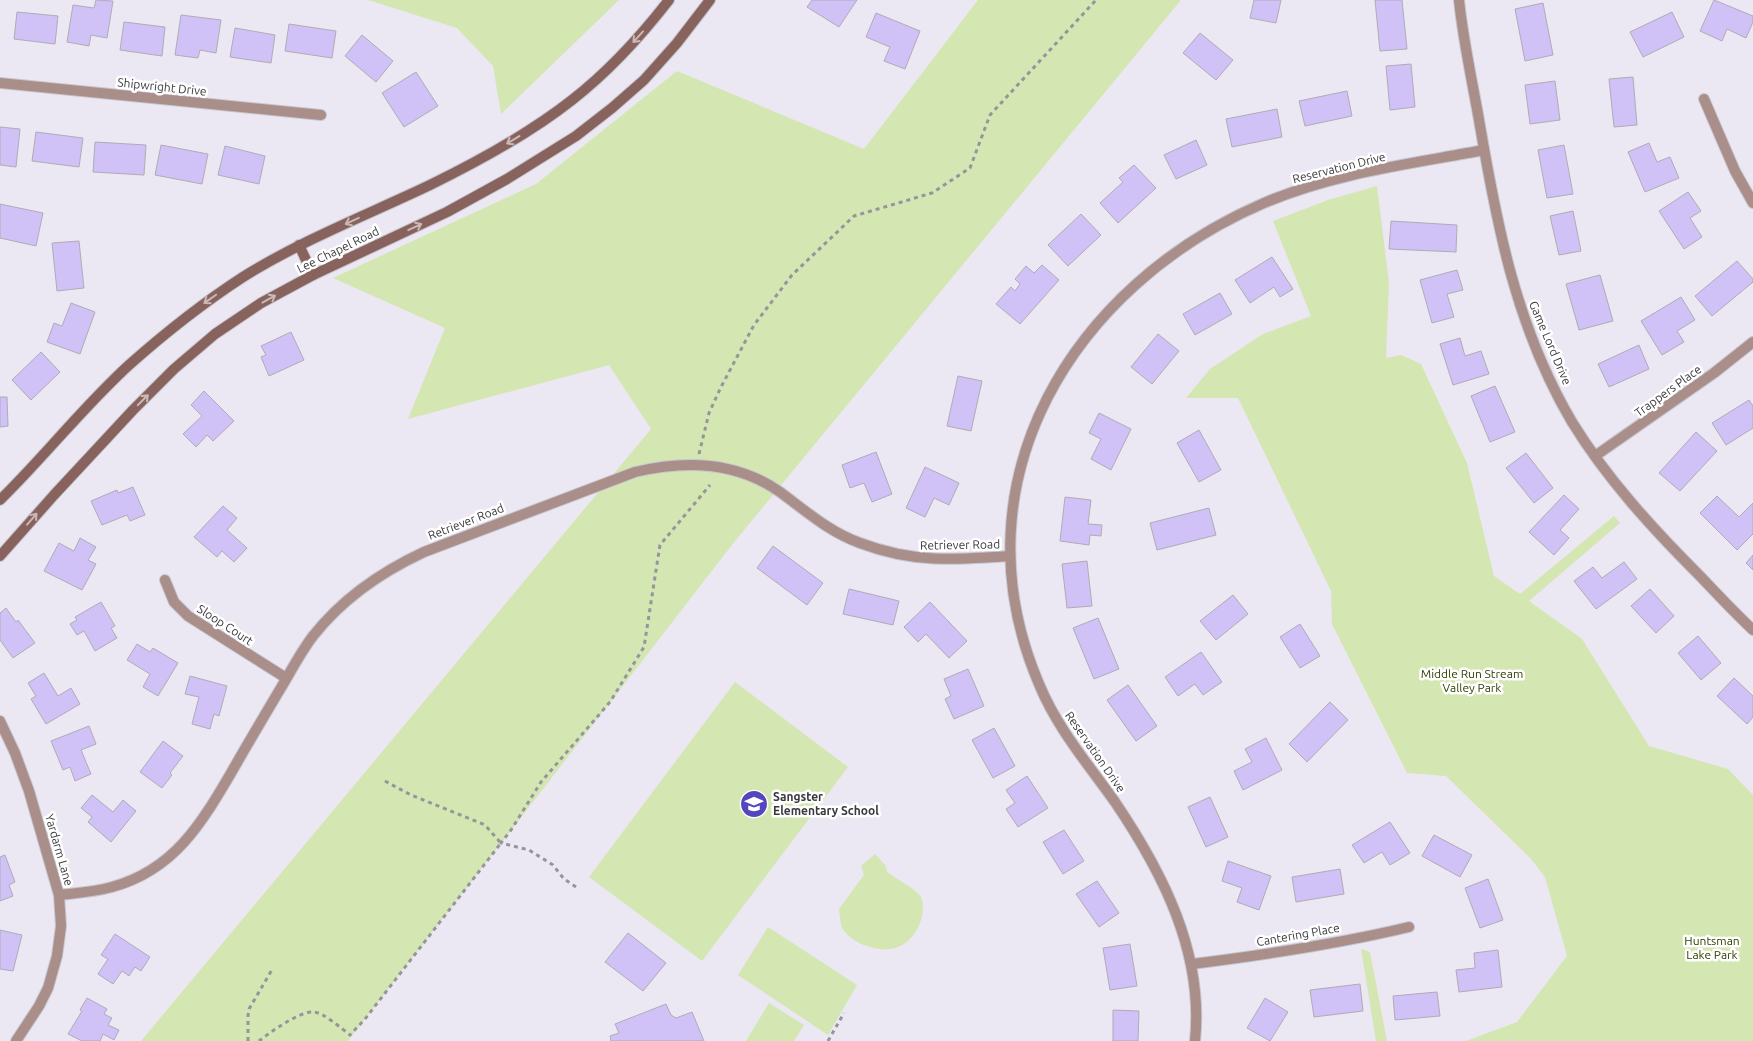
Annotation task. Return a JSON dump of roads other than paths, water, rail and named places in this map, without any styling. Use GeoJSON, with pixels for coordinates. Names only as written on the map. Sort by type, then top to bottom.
{"type":"FeatureCollection","features":[{"type":"Feature","properties":{"kind":"main road","name":"Lee Chapel Road"},"geometry":{"type":"LineString","coordinates":[[0,500],[128,366],[174,326],[245,276],[299,245],[431,184],[536,126],[573,100],[605,70],[631,44],[669,0]]}},
{"type":"Feature","properties":{"kind":"main road","name":"Lee Chapel Road"},"geometry":{"type":"LineString","coordinates":[[0,556],[54,494],[174,369],[215,334],[261,303],[313,275],[447,212],[507,180],[576,136],[644,80],[677,43],[710,0]]}},
{"type":"Feature","properties":{"kind":"main road"},"geometry":{"type":"LineString","coordinates":[[299,245],[313,275]]}},
{"type":"Feature","properties":{"kind":"street","name":"Game Lord Drive"},"geometry":{"type":"LineString","coordinates":[[1459,0],[1484,150],[1504,249],[1525,320],[1543,365],[1562,403],[1595,456],[1618,487],[1664,540],[1753,630]]}},
{"type":"Feature","properties":{"kind":"street","name":"Shipwright Drive"},"geometry":{"type":"LineString","coordinates":[[0,83],[321,115]]}},
{"type":"Feature","properties":{"kind":"street"},"geometry":{"type":"LineString","coordinates":[[1704,99],[1734,171],[1753,203]]}},
{"type":"Feature","properties":{"kind":"street","name":"Reservation Drive"},"geometry":{"type":"LineString","coordinates":[[1195,1041],[1196,1006],[1192,964],[1177,914],[1158,872],[1115,803],[1063,731],[1039,685],[1028,656],[1014,602],[1009,556],[1011,511],[1016,485],[1033,428],[1061,372],[1082,342],[1120,298],[1147,274],[1207,231],[1264,203],[1296,190],[1357,174],[1484,150]]}},
{"type":"Feature","properties":{"kind":"street","name":"Trappers Place"},"geometry":{"type":"LineString","coordinates":[[1595,456],[1706,379],[1753,342]]}},
{"type":"Feature","properties":{"kind":"street","name":"Retriever Road"},"geometry":{"type":"LineString","coordinates":[[59,894],[92,892],[129,881],[148,872],[190,837],[206,815],[312,637],[337,609],[365,585],[396,565],[424,552],[635,472],[662,466],[696,464],[726,468],[763,482],[779,491],[833,530],[886,552],[928,559],[953,560],[1009,556]]}},
{"type":"Feature","properties":{"kind":"street","name":"Sloop Court"},"geometry":{"type":"LineString","coordinates":[[165,580],[174,602],[188,616],[286,678]]}},
{"type":"Feature","properties":{"kind":"street","name":"Yardarm Lane"},"geometry":{"type":"LineString","coordinates":[[0,721],[15,753],[26,784],[59,894],[61,926],[58,956],[54,971],[39,1006],[16,1041]]}},
{"type":"Feature","properties":{"kind":"street","name":"Cantering Place"},"geometry":{"type":"LineString","coordinates":[[1192,964],[1380,934],[1408,927]]}},
{"type":"Feature","properties":{"kind":"place","name":"Sangster Elementary School"},"geometry":{"type":"Point","coordinates":[754,804]}},
{"type":"Feature","properties":{"kind":"park label","name":"Middle Run Stream Valley Park"},"geometry":{"type":"Point","coordinates":[1472,681]}},
{"type":"Feature","properties":{"kind":"park label","name":"Huntsman Lake Park"},"geometry":{"type":"Point","coordinates":[1712,948]}}]}
